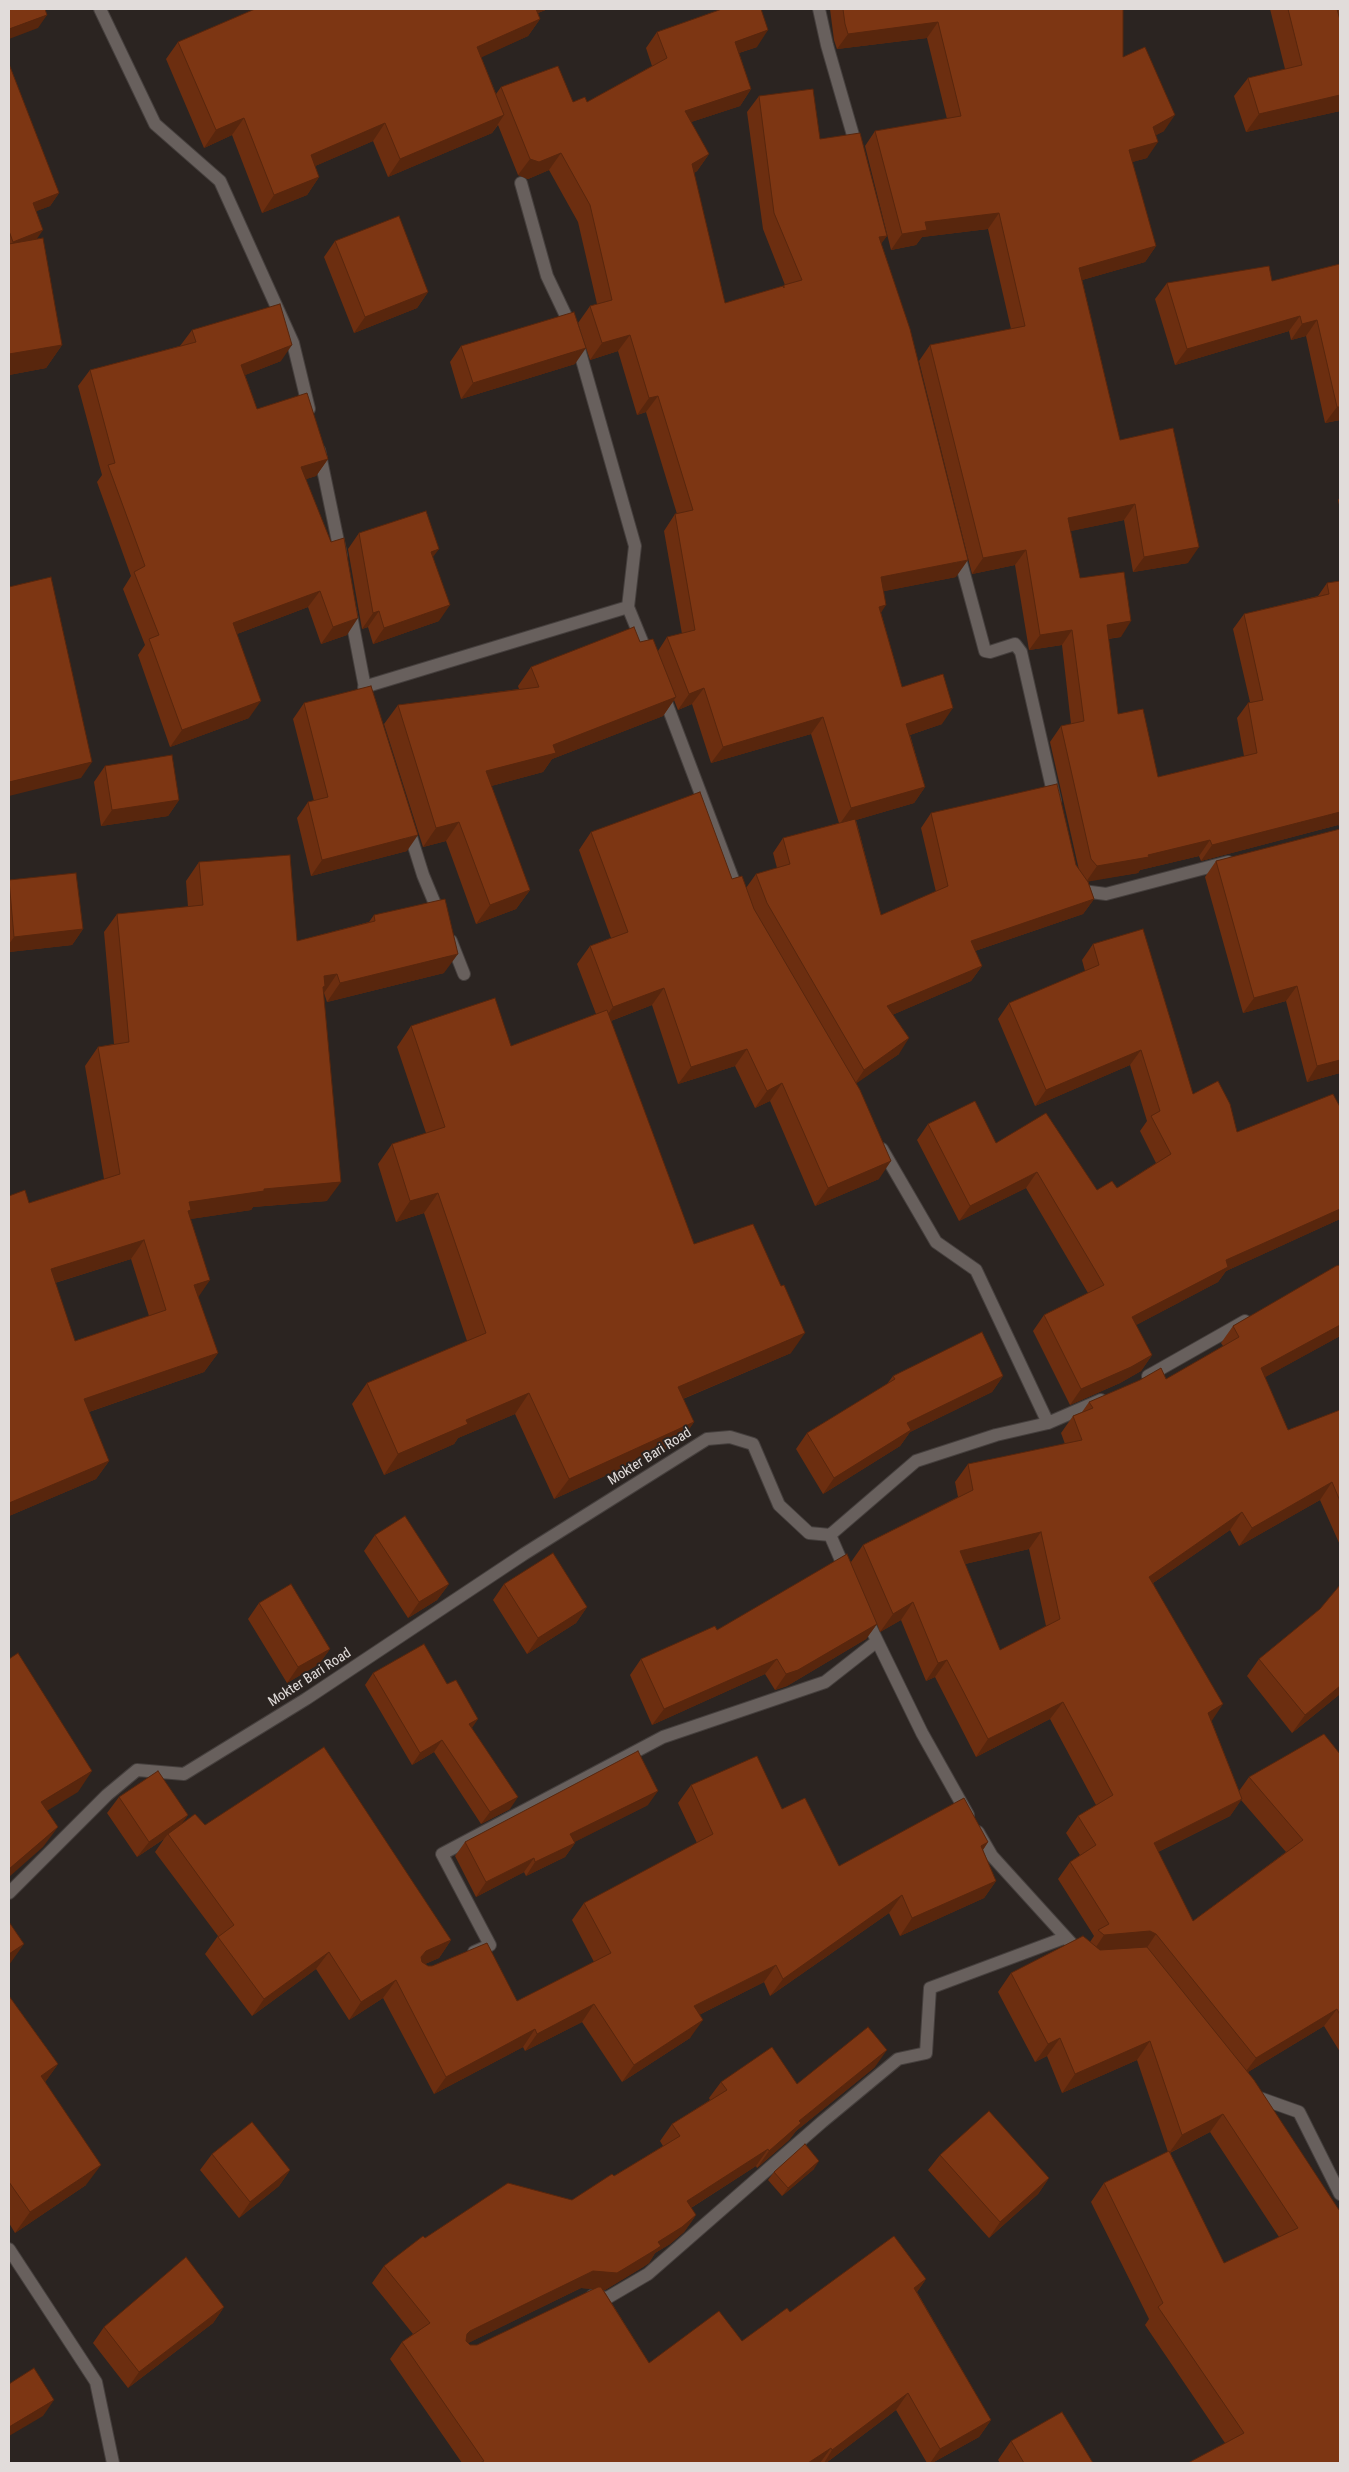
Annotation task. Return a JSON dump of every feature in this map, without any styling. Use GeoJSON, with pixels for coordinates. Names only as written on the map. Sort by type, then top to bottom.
{"type":"FeatureCollection","features":[{"type":"Feature","properties":{"kind":"street"},"geometry":{"type":"LineString","coordinates":[[100,9],[155,124],[220,181],[293,342],[312,419]]}},
{"type":"Feature","properties":{"kind":"street"},"geometry":{"type":"LineString","coordinates":[[819,9],[827,44],[860,158]]}},
{"type":"Feature","properties":{"kind":"street"},"geometry":{"type":"LineString","coordinates":[[521,183],[547,276],[574,335],[635,546],[628,607],[742,903]]}},
{"type":"Feature","properties":{"kind":"street"},"geometry":{"type":"LineString","coordinates":[[316,438],[330,495],[344,572]]}},
{"type":"Feature","properties":{"kind":"street"},"geometry":{"type":"LineString","coordinates":[[956,540],[985,651],[990,652],[1015,644],[1021,652],[1058,812]]}},
{"type":"Feature","properties":{"kind":"street"},"geometry":{"type":"LineString","coordinates":[[349,601],[364,687],[370,706]]}},
{"type":"Feature","properties":{"kind":"street"},"geometry":{"type":"LineString","coordinates":[[364,687],[628,607]]}},
{"type":"Feature","properties":{"kind":"street"},"geometry":{"type":"LineString","coordinates":[[405,819],[423,875],[464,974]]}},
{"type":"Feature","properties":{"kind":"street"},"geometry":{"type":"LineString","coordinates":[[1073,878],[1083,891],[1106,894],[1237,860]]}},
{"type":"Feature","properties":{"kind":"street"},"geometry":{"type":"LineString","coordinates":[[877,1141],[936,1242],[976,1270],[1048,1423]]}},
{"type":"Feature","properties":{"kind":"street"},"geometry":{"type":"LineString","coordinates":[[1141,1380],[1258,1313]]}},
{"type":"Feature","properties":{"kind":"street"},"geometry":{"type":"LineString","coordinates":[[853,1588],[830,1535],[916,1461],[996,1435],[1048,1423],[1115,1394]]}},
{"type":"Feature","properties":{"kind":"street","name":"Mokter Bari Road"},"geometry":{"type":"LineString","coordinates":[[9,1893],[107,1794],[137,1770],[184,1774],[306,1699],[516,1560],[707,1439],[730,1436],[753,1444],[779,1505],[809,1533],[830,1535]]}},
{"type":"Feature","properties":{"kind":"street"},"geometry":{"type":"LineString","coordinates":[[861,1606],[876,1642],[922,1733],[992,1856],[1064,1938],[1089,1961]]}},
{"type":"Feature","properties":{"kind":"street"},"geometry":{"type":"LineString","coordinates":[[463,1956],[490,1945],[442,1854],[663,1737],[825,1682],[876,1642]]}},
{"type":"Feature","properties":{"kind":"street"},"geometry":{"type":"LineString","coordinates":[[576,2299],[585,2295],[607,2298],[648,2274],[822,2122],[898,2059],[926,2053],[930,1988],[1064,1938]]}},
{"type":"Feature","properties":{"kind":"street"},"geometry":{"type":"LineString","coordinates":[[1242,2087],[1248,2094],[1299,2112],[1340,2194]]}},
{"type":"Feature","properties":{"kind":"street"},"geometry":{"type":"LineString","coordinates":[[9,2249],[96,2382],[113,2463]]}},
{"type":"Feature","properties":{"kind":"building"},"geometry":{"type":"Polygon","coordinates":[[[9,9],[45,9],[47,15],[9,29],[9,9]]]}},
{"type":"Feature","properties":{"kind":"building"},"geometry":{"type":"Polygon","coordinates":[[[255,9],[536,9],[540,19],[477,47],[504,115],[400,159],[385,123],[311,155],[319,177],[274,195],[244,118],[216,130],[178,42],[255,9]]]}},
{"type":"Feature","properties":{"kind":"building"},"geometry":{"type":"Polygon","coordinates":[[[722,9],[761,9],[768,30],[735,42],[751,89],[685,111],[709,154],[692,164],[725,303],[783,286],[784,288],[784,285],[802,280],[774,213],[759,96],[813,89],[820,139],[860,133],[887,236],[879,237],[910,329],[968,560],[881,577],[886,605],[879,607],[902,687],[943,674],[953,708],[906,724],[925,787],[851,808],[823,717],[723,747],[704,688],[689,694],[667,637],[695,630],[675,514],[693,510],[658,396],[649,398],[630,335],[602,343],[590,306],[612,300],[590,205],[561,153],[539,162],[530,159],[501,87],[558,66],[573,102],[585,97],[587,102],[667,58],[657,32],[722,9]]]}},
{"type":"Feature","properties":{"kind":"building"},"geometry":{"type":"Polygon","coordinates":[[[843,9],[1123,9],[1123,57],[1145,47],[1175,115],[1153,127],[1158,142],[1129,150],[1156,246],[1079,268],[1120,440],[1173,428],[1199,547],[1144,557],[1135,504],[1068,518],[1080,578],[1124,572],[1131,621],[1107,625],[1118,714],[1143,709],[1158,777],[1257,753],[1248,703],[1263,700],[1244,614],[1329,594],[1327,583],[1340,581],[1340,812],[1212,845],[1210,840],[1148,855],[1149,857],[1097,866],[1091,859],[1061,726],[1084,721],[1072,630],[1040,635],[1026,550],[983,558],[930,345],[1025,326],[999,213],[925,222],[927,230],[902,234],[875,131],[961,116],[938,22],[848,34],[843,9]]]}},
{"type":"Feature","properties":{"kind":"building"},"geometry":{"type":"Polygon","coordinates":[[[1288,9],[1337,9],[1340,20],[1340,95],[1259,114],[1248,78],[1302,65],[1288,9]]]}},
{"type":"Feature","properties":{"kind":"building"},"geometry":{"type":"Polygon","coordinates":[[[9,64],[59,193],[33,203],[43,230],[13,242],[9,231],[9,64]]]}},
{"type":"Feature","properties":{"kind":"building"},"geometry":{"type":"Polygon","coordinates":[[[399,216],[428,292],[365,317],[335,241],[399,216]]]}},
{"type":"Feature","properties":{"kind":"building"},"geometry":{"type":"Polygon","coordinates":[[[43,238],[62,345],[9,354],[9,244],[43,238]]]}},
{"type":"Feature","properties":{"kind":"building"},"geometry":{"type":"Polygon","coordinates":[[[1340,264],[1340,407],[1337,407],[1317,320],[1302,324],[1300,316],[1187,349],[1167,283],[1269,266],[1272,281],[1340,264]]]}},
{"type":"Feature","properties":{"kind":"building"},"geometry":{"type":"Polygon","coordinates":[[[280,304],[292,345],[241,365],[257,409],[307,393],[328,459],[301,467],[331,542],[344,538],[358,618],[333,627],[320,591],[233,623],[261,701],[182,730],[149,639],[159,635],[134,572],[145,566],[108,465],[115,463],[90,370],[196,342],[192,330],[280,304]]]}},
{"type":"Feature","properties":{"kind":"building"},"geometry":{"type":"Polygon","coordinates":[[[574,312],[586,348],[473,383],[461,346],[574,312]]]}},
{"type":"Feature","properties":{"kind":"building"},"geometry":{"type":"Polygon","coordinates":[[[426,511],[439,549],[431,552],[450,605],[384,628],[379,611],[373,613],[359,533],[426,511]]]}},
{"type":"Feature","properties":{"kind":"building"},"geometry":{"type":"Polygon","coordinates":[[[51,577],[92,762],[9,782],[9,587],[51,577]]]}},
{"type":"Feature","properties":{"kind":"building"},"geometry":{"type":"Polygon","coordinates":[[[634,627],[640,642],[653,639],[676,697],[553,745],[556,753],[486,771],[530,890],[490,905],[459,822],[436,828],[398,705],[539,687],[531,667],[634,627]]]}},
{"type":"Feature","properties":{"kind":"building"},"geometry":{"type":"Polygon","coordinates":[[[371,686],[418,835],[322,860],[308,802],[328,797],[304,703],[371,686]]]}},
{"type":"Feature","properties":{"kind":"building"},"geometry":{"type":"Polygon","coordinates":[[[172,755],[179,800],[112,810],[105,766],[172,755]]]}},
{"type":"Feature","properties":{"kind":"building"},"geometry":{"type":"Polygon","coordinates":[[[1057,784],[1076,865],[1088,882],[1094,899],[971,941],[982,966],[887,1006],[909,1038],[864,1070],[767,903],[756,874],[790,864],[783,838],[855,819],[881,915],[948,886],[931,813],[1057,784]]]}},
{"type":"Feature","properties":{"kind":"building"},"geometry":{"type":"Polygon","coordinates":[[[700,792],[732,879],[742,876],[754,909],[860,1090],[891,1161],[828,1188],[782,1083],[767,1091],[747,1049],[691,1067],[664,988],[613,1007],[590,946],[628,932],[591,832],[700,792]]]}},
{"type":"Feature","properties":{"kind":"building"},"geometry":{"type":"Polygon","coordinates":[[[1340,829],[1340,1060],[1317,1066],[1297,986],[1254,998],[1216,861],[1340,829]]]}},
{"type":"Feature","properties":{"kind":"building"},"geometry":{"type":"Polygon","coordinates":[[[290,855],[297,941],[375,921],[374,915],[445,899],[458,954],[340,983],[337,974],[324,976],[325,986],[323,987],[341,1182],[264,1189],[264,1191],[189,1202],[191,1210],[188,1211],[210,1280],[194,1285],[218,1353],[84,1399],[109,1461],[9,1503],[9,1196],[25,1190],[29,1203],[120,1174],[98,1047],[129,1042],[117,914],[203,905],[199,862],[290,855]],[[144,1240],[51,1269],[75,1341],[166,1310],[144,1240]]]}},
{"type":"Feature","properties":{"kind":"building"},"geometry":{"type":"Polygon","coordinates":[[[76,873],[83,929],[14,937],[9,880],[76,873]]]}},
{"type":"Feature","properties":{"kind":"building"},"geometry":{"type":"Polygon","coordinates":[[[1143,929],[1193,1094],[1218,1081],[1230,1104],[1237,1132],[1333,1094],[1340,1107],[1340,1209],[1226,1260],[1228,1267],[1132,1317],[1152,1355],[1131,1367],[1081,1389],[1044,1315],[1104,1285],[1037,1172],[970,1206],[928,1124],[975,1101],[996,1143],[1046,1113],[1097,1190],[1112,1181],[1117,1188],[1171,1154],[1151,1116],[1160,1111],[1141,1050],[1046,1090],[1009,1003],[1099,965],[1093,944],[1143,929]]]}},
{"type":"Feature","properties":{"kind":"building"},"geometry":{"type":"Polygon","coordinates":[[[495,998],[511,1046],[607,1010],[694,1244],[753,1224],[781,1286],[784,1285],[805,1333],[678,1387],[694,1422],[569,1479],[529,1393],[466,1420],[468,1424],[398,1454],[367,1383],[486,1333],[438,1193],[410,1201],[392,1144],[445,1127],[411,1026],[495,998]]]}},
{"type":"Feature","properties":{"kind":"building"},"geometry":{"type":"Polygon","coordinates":[[[1340,1265],[1340,1325],[1261,1368],[1288,1430],[1340,1410],[1340,1501],[1332,1482],[1252,1528],[1242,1512],[1149,1577],[1223,1704],[1208,1713],[1242,1799],[1154,1843],[1193,1921],[1303,1840],[1249,1777],[1324,1734],[1340,1754],[1340,2015],[1337,2009],[1256,2058],[1156,1934],[1150,1931],[1104,1935],[1098,1930],[1109,1924],[1070,1862],[1096,1845],[1078,1816],[1113,1795],[1063,1702],[988,1739],[947,1660],[938,1663],[913,1602],[893,1614],[863,1545],[973,1490],[968,1464],[1082,1440],[1073,1416],[1093,1408],[1089,1402],[1140,1380],[1161,1368],[1166,1379],[1239,1337],[1233,1326],[1340,1265]],[[1041,1532],[960,1551],[1000,1650],[1060,1619],[1041,1532]]]}},
{"type":"Feature","properties":{"kind":"building"},"geometry":{"type":"Polygon","coordinates":[[[982,1332],[1003,1376],[907,1423],[911,1430],[834,1478],[807,1433],[895,1379],[893,1376],[982,1332]]]}},
{"type":"Feature","properties":{"kind":"building"},"geometry":{"type":"Polygon","coordinates":[[[405,1516],[449,1584],[419,1602],[375,1535],[405,1516]]]}},
{"type":"Feature","properties":{"kind":"building"},"geometry":{"type":"Polygon","coordinates":[[[553,1553],[587,1607],[538,1638],[504,1584],[553,1553]]]}},
{"type":"Feature","properties":{"kind":"building"},"geometry":{"type":"Polygon","coordinates":[[[847,1554],[877,1624],[798,1670],[786,1674],[777,1659],[664,1709],[641,1659],[715,1626],[717,1630],[847,1554]]]}},
{"type":"Feature","properties":{"kind":"building"},"geometry":{"type":"Polygon","coordinates":[[[291,1584],[330,1649],[298,1667],[259,1603],[291,1584]]]}},
{"type":"Feature","properties":{"kind":"building"},"geometry":{"type":"Polygon","coordinates":[[[1340,1585],[1340,1686],[1305,1715],[1259,1659],[1320,1609],[1340,1585]]]}},
{"type":"Feature","properties":{"kind":"building"},"geometry":{"type":"Polygon","coordinates":[[[424,1644],[447,1684],[456,1680],[478,1719],[469,1724],[518,1797],[490,1812],[442,1740],[420,1753],[373,1673],[424,1644]]]}},
{"type":"Feature","properties":{"kind":"building"},"geometry":{"type":"Polygon","coordinates":[[[18,1653],[92,1771],[41,1802],[58,1827],[9,1869],[9,1659],[18,1653]]]}},
{"type":"Feature","properties":{"kind":"building"},"geometry":{"type":"Polygon","coordinates":[[[324,1747],[451,1940],[426,1951],[421,1957],[422,1962],[432,1966],[487,1943],[517,2001],[611,1953],[584,1903],[713,1834],[691,1785],[757,1756],[782,1809],[805,1798],[839,1866],[964,1798],[988,1842],[981,1846],[996,1881],[912,1918],[902,1895],[783,1979],[776,1965],[694,2006],[703,2020],[634,2065],[594,2004],[537,2034],[535,2029],[446,2077],[396,1980],[361,2002],[329,1952],[264,1999],[218,1937],[234,1925],[168,1834],[195,1814],[205,1825],[324,1747]]]}},
{"type":"Feature","properties":{"kind":"building"},"geometry":{"type":"Polygon","coordinates":[[[638,1751],[658,1791],[570,1834],[575,1843],[535,1862],[534,1858],[486,1882],[465,1842],[638,1751]]]}},
{"type":"Feature","properties":{"kind":"building"},"geometry":{"type":"Polygon","coordinates":[[[158,1771],[188,1815],[149,1842],[119,1797],[158,1771]]]}},
{"type":"Feature","properties":{"kind":"building"},"geometry":{"type":"Polygon","coordinates":[[[9,1922],[24,1944],[9,1954],[9,1922]]]}},
{"type":"Feature","properties":{"kind":"building"},"geometry":{"type":"Polygon","coordinates":[[[1083,1936],[1100,1950],[1147,1947],[1254,2080],[1340,2209],[1340,2463],[1188,2463],[1244,2433],[1158,2307],[1163,2303],[1104,2183],[1169,2151],[1224,2263],[1298,2228],[1223,2114],[1182,2135],[1150,2041],[1075,2074],[1060,2038],[1048,2044],[1011,1973],[1083,1936]]]}},
{"type":"Feature","properties":{"kind":"building"},"geometry":{"type":"Polygon","coordinates":[[[9,1996],[58,2064],[41,2076],[101,2165],[30,2212],[9,2182],[9,1996]]]}},
{"type":"Feature","properties":{"kind":"building"},"geometry":{"type":"Polygon","coordinates":[[[868,2027],[887,2050],[799,2121],[801,2123],[769,2151],[768,2149],[687,2201],[696,2215],[682,2227],[658,2242],[661,2246],[617,2273],[593,2271],[470,2331],[467,2334],[466,2341],[470,2345],[477,2345],[601,2287],[649,2363],[719,2311],[742,2341],[787,2308],[790,2312],[894,2236],[926,2279],[914,2288],[991,2420],[940,2449],[908,2393],[832,2450],[831,2448],[808,2463],[480,2463],[484,2461],[402,2342],[430,2323],[384,2266],[423,2236],[425,2238],[508,2183],[572,2200],[612,2174],[614,2176],[680,2136],[672,2124],[727,2090],[721,2082],[772,2047],[797,2084],[868,2027]]]}},
{"type":"Feature","properties":{"kind":"building"},"geometry":{"type":"Polygon","coordinates":[[[989,2111],[1049,2178],[1000,2222],[940,2155],[989,2111]]]}},
{"type":"Feature","properties":{"kind":"building"},"geometry":{"type":"Polygon","coordinates":[[[252,2122],[290,2170],[250,2202],[212,2154],[252,2122]]]}},
{"type":"Feature","properties":{"kind":"building"},"geometry":{"type":"Polygon","coordinates":[[[805,2144],[819,2161],[788,2188],[774,2172],[805,2144]]]}},
{"type":"Feature","properties":{"kind":"building"},"geometry":{"type":"Polygon","coordinates":[[[186,2257],[224,2307],[139,2372],[104,2327],[186,2257]]]}},
{"type":"Feature","properties":{"kind":"building"},"geometry":{"type":"Polygon","coordinates":[[[34,2368],[54,2400],[9,2427],[9,2384],[34,2368]]]}},
{"type":"Feature","properties":{"kind":"building"},"geometry":{"type":"Polygon","coordinates":[[[1062,2412],[1093,2463],[1024,2463],[1011,2441],[1062,2412]]]}}]}
